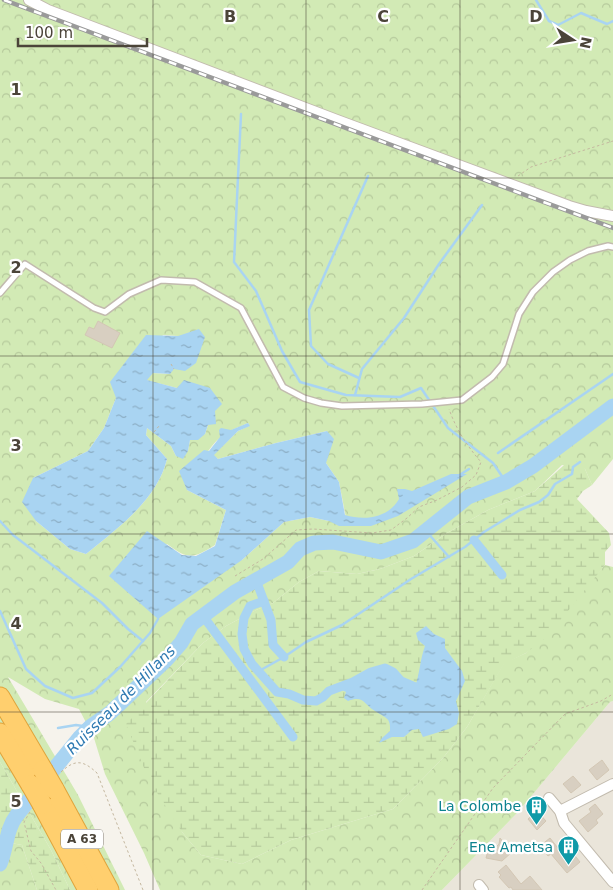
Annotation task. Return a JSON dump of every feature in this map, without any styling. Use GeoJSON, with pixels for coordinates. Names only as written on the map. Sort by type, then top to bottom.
{"type":"FeatureCollection","features":[{"type":"Feature","properties":{"kind":"highway","name":"A 63"},"geometry":{"type":"LineString","coordinates":[[0,696],[52,771],[54,789],[109,890]]}},
{"type":"Feature","properties":{"kind":"highway","name":"A 63"},"geometry":{"type":"LineString","coordinates":[[0,733],[31,785],[36,808],[88,890]]}},
{"type":"Feature","properties":{"kind":"street"},"geometry":{"type":"LineString","coordinates":[[29,0],[57,14],[337,120],[586,211],[613,216]]}},
{"type":"Feature","properties":{"kind":"street"},"geometry":{"type":"LineString","coordinates":[[560,811],[613,784]]}},
{"type":"Feature","properties":{"kind":"street"},"geometry":{"type":"LineString","coordinates":[[549,798],[560,811],[564,823],[613,882]]}},
{"type":"Feature","properties":{"kind":"lane"},"geometry":{"type":"LineString","coordinates":[[0,292],[25,264],[94,308],[105,312],[129,294],[161,280],[195,282],[241,308],[283,387],[304,398],[342,406],[422,404],[462,400],[485,384],[503,364],[519,314],[533,292],[553,272],[570,260],[588,251],[608,246],[613,247]]}},
{"type":"Feature","properties":{"kind":"path"},"geometry":{"type":"LineString","coordinates":[[512,184],[531,167],[613,141]]}},
{"type":"Feature","properties":{"kind":"path"},"geometry":{"type":"LineString","coordinates":[[171,364],[174,369]]}},
{"type":"Feature","properties":{"kind":"path"},"geometry":{"type":"LineString","coordinates":[[235,576],[263,559],[296,530],[313,528],[372,533],[391,530],[419,507],[462,487],[476,475],[481,462],[468,447],[456,427],[448,401]]}},
{"type":"Feature","properties":{"kind":"path"},"geometry":{"type":"LineString","coordinates":[[154,432],[159,426]]}},
{"type":"Feature","properties":{"kind":"path"},"geometry":{"type":"LineString","coordinates":[[422,890],[493,788],[566,714],[601,702],[613,694]]}},
{"type":"Feature","properties":{"kind":"path"},"geometry":{"type":"LineString","coordinates":[[52,771],[79,762],[92,768],[97,773],[143,890]]}},
{"type":"Feature","properties":{"kind":"path"},"geometry":{"type":"LineString","coordinates":[[36,808],[24,822],[31,851],[45,868],[56,890]]}},
{"type":"Feature","properties":{"kind":"shaded area"},"geometry":{"type":"Polygon","coordinates":[[[613,701],[613,890],[442,890],[518,812],[610,702],[613,701]]]}},
{"type":"Feature","properties":{"kind":"green space"},"geometry":{"type":"Polygon","coordinates":[[[0,0],[613,0],[613,459],[592,485],[585,469],[562,465],[535,491],[488,510],[447,533],[414,556],[380,569],[357,574],[319,571],[299,582],[273,603],[226,626],[203,643],[146,702],[182,832],[201,855],[242,864],[291,840],[393,809],[443,758],[467,727],[504,663],[526,653],[605,565],[613,567],[613,701],[610,702],[518,812],[442,890],[160,890],[105,774],[94,738],[79,709],[45,699],[8,677],[78,795],[125,890],[70,890],[51,850],[0,762],[0,0]],[[163,335],[116,398],[104,428],[88,451],[33,478],[36,521],[70,549],[86,554],[135,512],[155,487],[167,459],[146,435],[147,428],[171,446],[176,456],[188,451],[190,439],[205,434],[208,425],[177,388],[146,380],[152,373],[170,374],[178,336],[163,335]],[[248,423],[228,432],[216,441],[202,461],[187,490],[226,510],[215,545],[191,556],[181,553],[167,544],[109,576],[242,560],[284,522],[310,517],[329,521],[346,518],[339,482],[326,463],[327,431],[218,459],[213,455],[238,431],[249,426],[248,423]]]}},
{"type":"Feature","properties":{"kind":"green space"},"geometry":{"type":"Polygon","coordinates":[[[572,458],[585,469],[592,485],[583,491],[577,499],[609,533],[611,545],[605,552],[605,565],[547,637],[526,653],[504,664],[467,727],[443,758],[393,809],[291,840],[242,864],[201,855],[182,832],[149,780],[126,724],[203,643],[226,626],[273,603],[299,582],[319,571],[357,574],[380,569],[414,556],[447,533],[488,510],[535,491],[572,458]]]}},
{"type":"Feature","properties":{"kind":"green space"},"geometry":{"type":"Polygon","coordinates":[[[0,762],[51,850],[70,890],[37,890],[22,845],[0,841],[0,762]]]}},
{"type":"Feature","properties":{"kind":"green space"},"geometry":{"type":"Polygon","coordinates":[[[0,841],[22,845],[37,890],[0,890],[0,841]]]}},
{"type":"Feature","properties":{"kind":"water"},"geometry":{"type":"Polygon","coordinates":[[[199,329],[205,337],[196,363],[185,371],[174,369],[170,374],[153,373],[147,380],[177,388],[184,380],[210,388],[222,404],[215,411],[216,424],[208,425],[205,434],[198,440],[190,440],[188,451],[183,459],[176,456],[171,446],[147,428],[146,435],[167,459],[155,487],[135,512],[86,554],[70,549],[36,521],[22,502],[33,478],[88,451],[104,428],[116,398],[110,382],[146,335],[178,336],[199,329]]]}},
{"type":"Feature","properties":{"kind":"water"},"geometry":{"type":"Polygon","coordinates":[[[248,423],[250,426],[238,431],[214,455],[218,459],[327,431],[334,439],[326,463],[339,482],[345,515],[353,517],[368,518],[389,510],[399,499],[397,489],[412,491],[451,474],[467,474],[398,516],[371,526],[339,526],[329,521],[310,517],[284,522],[242,560],[158,619],[109,576],[147,531],[182,555],[196,556],[215,546],[226,510],[187,490],[179,471],[204,450],[209,451],[220,437],[219,430],[221,428],[231,430],[248,423]]]}},
{"type":"Feature","properties":{"kind":"water"},"geometry":{"type":"Polygon","coordinates":[[[426,626],[434,634],[445,639],[445,648],[462,671],[465,681],[456,701],[459,713],[457,724],[449,729],[423,737],[419,729],[412,730],[404,737],[392,737],[379,743],[390,731],[388,720],[363,701],[353,699],[348,701],[344,698],[346,692],[338,688],[371,672],[385,668],[393,672],[402,681],[415,687],[425,646],[418,640],[416,633],[426,626]]]}},
{"type":"Feature","properties":{"kind":"building"},"geometry":{"type":"Polygon","coordinates":[[[98,321],[120,333],[112,348],[85,335],[89,327],[94,329],[98,321]]]}},
{"type":"Feature","properties":{"kind":"building"},"geometry":{"type":"Polygon","coordinates":[[[602,760],[609,770],[597,780],[589,770],[602,760]]]}},
{"type":"Feature","properties":{"kind":"building"},"geometry":{"type":"Polygon","coordinates":[[[573,776],[581,785],[571,793],[563,784],[573,776]]]}},
{"type":"Feature","properties":{"kind":"building"},"geometry":{"type":"Polygon","coordinates":[[[595,804],[603,814],[596,820],[598,823],[588,832],[579,821],[591,812],[589,809],[595,804]]]}},
{"type":"Feature","properties":{"kind":"building","name":"La Colombe"},"geometry":{"type":"Polygon","coordinates":[[[537,811],[546,821],[537,830],[528,819],[537,811]]]}},
{"type":"Feature","properties":{"kind":"building"},"geometry":{"type":"Polygon","coordinates":[[[500,838],[512,852],[502,861],[486,858],[488,851],[492,851],[499,844],[500,838]]]}},
{"type":"Feature","properties":{"kind":"building"},"geometry":{"type":"Polygon","coordinates":[[[550,838],[565,857],[572,852],[580,862],[567,873],[551,854],[548,856],[540,846],[550,838]]]}},
{"type":"Feature","properties":{"kind":"building"},"geometry":{"type":"Polygon","coordinates":[[[506,865],[521,884],[530,876],[542,890],[513,890],[511,887],[509,888],[499,877],[501,875],[498,872],[506,865]]]}},
{"type":"Feature","properties":{"kind":"waterway"},"geometry":{"type":"LineString","coordinates":[[536,0],[549,21],[558,25],[581,13],[607,24],[613,21]]}},
{"type":"Feature","properties":{"kind":"waterway"},"geometry":{"type":"LineString","coordinates":[[241,114],[234,262],[256,291],[282,351],[300,382],[346,395],[400,397],[421,388],[448,428],[493,463],[506,482]]}},
{"type":"Feature","properties":{"kind":"waterway"},"geometry":{"type":"LineString","coordinates":[[359,378],[328,364],[311,346],[309,310],[368,176]]}},
{"type":"Feature","properties":{"kind":"waterway"},"geometry":{"type":"LineString","coordinates":[[355,395],[362,369],[404,318],[439,264],[482,205]]}},
{"type":"Feature","properties":{"kind":"waterway"},"geometry":{"type":"LineString","coordinates":[[498,453],[613,374]]}},
{"type":"Feature","properties":{"kind":"waterway","name":"Ruisseau de Hillans"},"geometry":{"type":"LineString","coordinates":[[0,864],[13,820],[80,737],[90,727],[110,713],[166,660],[181,643],[192,624],[235,592],[288,562],[300,549],[314,543],[333,542],[381,552],[413,541],[468,497],[506,482],[533,466],[613,406]]}},
{"type":"Feature","properties":{"kind":"waterway"},"geometry":{"type":"LineString","coordinates":[[259,671],[306,642],[342,625],[411,579],[465,547],[484,532],[520,510],[539,502],[548,495],[555,484],[572,474],[573,467],[580,462]]}},
{"type":"Feature","properties":{"kind":"waterway"},"geometry":{"type":"LineString","coordinates":[[458,476],[469,469]]}},
{"type":"Feature","properties":{"kind":"waterway"},"geometry":{"type":"LineString","coordinates":[[0,521],[13,535],[102,603],[143,641]]}},
{"type":"Feature","properties":{"kind":"waterway"},"geometry":{"type":"LineString","coordinates":[[426,531],[449,557]]}},
{"type":"Feature","properties":{"kind":"waterway"},"geometry":{"type":"LineString","coordinates":[[474,540],[502,575]]}},
{"type":"Feature","properties":{"kind":"waterway"},"geometry":{"type":"LineString","coordinates":[[256,580],[271,620],[273,645],[284,657]]}},
{"type":"Feature","properties":{"kind":"waterway"},"geometry":{"type":"LineString","coordinates":[[264,601],[250,606],[244,618],[242,634],[244,649],[252,664],[277,692],[289,694],[303,700],[316,701],[329,691],[353,682],[371,672],[385,668],[393,672],[401,681],[415,687]]}},
{"type":"Feature","properties":{"kind":"waterway"},"geometry":{"type":"LineString","coordinates":[[0,611],[26,669],[45,686],[73,698],[92,693],[120,667],[150,633],[158,619]]}},
{"type":"Feature","properties":{"kind":"waterway"},"geometry":{"type":"LineString","coordinates":[[203,616],[293,737]]}},
{"type":"Feature","properties":{"kind":"waterway"},"geometry":{"type":"LineString","coordinates":[[58,728],[76,725],[90,727]]}},
{"type":"Feature","properties":{"kind":"railway"},"geometry":{"type":"LineString","coordinates":[[4,0],[613,228]]}},
{"type":"Feature","properties":{"kind":"place","name":"La Colombe"},"geometry":{"type":"Point","coordinates":[537,825]}},
{"type":"Feature","properties":{"kind":"place","name":"Ene Ametsa"},"geometry":{"type":"Point","coordinates":[569,866]}}]}
